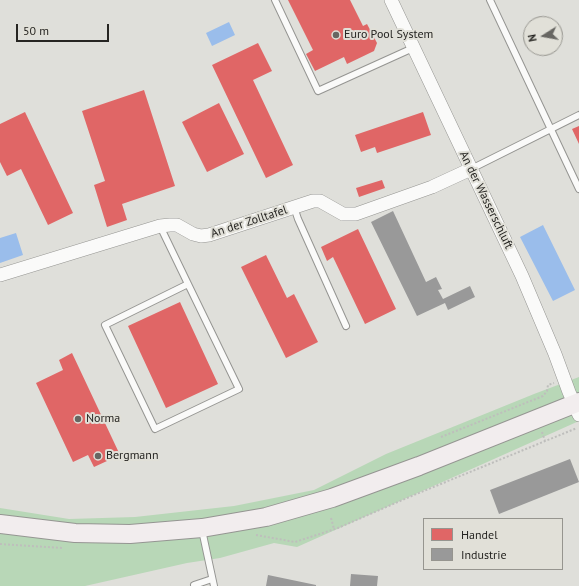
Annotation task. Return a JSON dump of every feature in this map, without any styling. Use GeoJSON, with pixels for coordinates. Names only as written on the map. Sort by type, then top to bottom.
{"type":"FeatureCollection","features":[{"type":"Feature","properties":{"kind":"main road"},"geometry":{"type":"LineString","coordinates":[[0,524],[75,533],[149,534],[202,528],[266,517],[332,498],[577,407]]}},
{"type":"Feature","properties":{"kind":"street","name":"An der Wasserschluft"},"geometry":{"type":"LineString","coordinates":[[390,0],[522,276],[557,356],[577,407]]}},
{"type":"Feature","properties":{"kind":"street","name":"An der Zolltafel"},"geometry":{"type":"LineString","coordinates":[[0,275],[160,226],[177,225],[193,234],[201,236],[209,235],[313,201],[320,201],[343,214],[356,214],[432,187],[471,169]]}},
{"type":"Feature","properties":{"kind":"lane"},"geometry":{"type":"LineString","coordinates":[[275,0],[318,91],[413,48]]}},
{"type":"Feature","properties":{"kind":"lane"},"geometry":{"type":"LineString","coordinates":[[490,0],[579,189]]}},
{"type":"Feature","properties":{"kind":"lane"},"geometry":{"type":"LineString","coordinates":[[471,169],[579,115]]}},
{"type":"Feature","properties":{"kind":"lane"},"geometry":{"type":"LineString","coordinates":[[294,207],[346,326]]}},
{"type":"Feature","properties":{"kind":"lane"},"geometry":{"type":"LineString","coordinates":[[160,226],[239,389],[155,430],[105,325],[188,284]]}},
{"type":"Feature","properties":{"kind":"lane"},"geometry":{"type":"LineString","coordinates":[[202,528],[214,586]]}},
{"type":"Feature","properties":{"kind":"lane"},"geometry":{"type":"LineString","coordinates":[[194,585],[212,579]]}},
{"type":"Feature","properties":{"kind":"path"},"geometry":{"type":"LineString","coordinates":[[441,437],[543,396],[548,385],[565,378]]}},
{"type":"Feature","properties":{"kind":"path"},"geometry":{"type":"LineString","coordinates":[[560,435],[579,427]]}},
{"type":"Feature","properties":{"kind":"path"},"geometry":{"type":"LineString","coordinates":[[331,518],[334,529]]}},
{"type":"Feature","properties":{"kind":"green space"},"geometry":{"type":"Polygon","coordinates":[[[579,377],[579,421],[297,547],[274,543],[220,558],[187,563],[85,586],[0,586],[0,508],[69,519],[135,517],[234,506],[314,490],[386,454],[579,377]]]}},
{"type":"Feature","properties":{"kind":"water"},"geometry":{"type":"Polygon","coordinates":[[[229,22],[235,35],[212,46],[206,33],[229,22]]]}},
{"type":"Feature","properties":{"kind":"water"},"geometry":{"type":"Polygon","coordinates":[[[543,225],[575,290],[553,301],[520,237],[543,225]]]}},
{"type":"Feature","properties":{"kind":"water"},"geometry":{"type":"Polygon","coordinates":[[[16,233],[23,255],[0,263],[0,238],[16,233]]]}},
{"type":"Feature","properties":{"kind":"building: Handel","name":"Euro Pool System"},"geometry":{"type":"Polygon","coordinates":[[[288,0],[350,0],[363,26],[367,24],[377,43],[374,51],[347,64],[344,57],[315,71],[306,54],[313,50],[288,0]]]}},
{"type":"Feature","properties":{"kind":"building: Handel"},"geometry":{"type":"Polygon","coordinates":[[[258,43],[272,71],[253,80],[293,165],[266,178],[212,65],[258,43]]]}},
{"type":"Feature","properties":{"kind":"building: Handel"},"geometry":{"type":"Polygon","coordinates":[[[144,90],[175,186],[122,204],[127,220],[107,227],[94,185],[105,181],[82,111],[144,90]]]}},
{"type":"Feature","properties":{"kind":"building: Handel"},"geometry":{"type":"Polygon","coordinates":[[[219,103],[244,154],[207,172],[182,122],[219,103]]]}},
{"type":"Feature","properties":{"kind":"building: Handel"},"geometry":{"type":"Polygon","coordinates":[[[25,112],[73,213],[48,225],[21,169],[7,176],[0,162],[0,124],[25,112]]]}},
{"type":"Feature","properties":{"kind":"building: Handel"},"geometry":{"type":"Polygon","coordinates":[[[423,112],[431,135],[377,153],[375,147],[361,152],[355,135],[423,112]]]}},
{"type":"Feature","properties":{"kind":"building: Handel"},"geometry":{"type":"Polygon","coordinates":[[[579,126],[579,144],[572,129],[579,126]]]}},
{"type":"Feature","properties":{"kind":"building: Handel"},"geometry":{"type":"Polygon","coordinates":[[[382,180],[385,188],[359,197],[356,188],[382,180]]]}},
{"type":"Feature","properties":{"kind":"building: Handel"},"geometry":{"type":"Polygon","coordinates":[[[358,229],[396,309],[365,324],[333,257],[327,261],[321,247],[358,229]]]}},
{"type":"Feature","properties":{"kind":"building: Handel"},"geometry":{"type":"Polygon","coordinates":[[[266,255],[287,298],[294,294],[318,342],[286,358],[241,267],[266,255]]]}},
{"type":"Feature","properties":{"kind":"building: Handel"},"geometry":{"type":"Polygon","coordinates":[[[180,302],[218,384],[166,408],[128,326],[180,302]]]}},
{"type":"Feature","properties":{"kind":"building: Handel","name":"Norma"},"geometry":{"type":"Polygon","coordinates":[[[72,353],[120,455],[94,467],[88,455],[73,462],[36,383],[63,370],[59,360],[72,353]]]}},
{"type":"Feature","properties":{"kind":"building: Industrie"},"geometry":{"type":"Polygon","coordinates":[[[393,211],[426,282],[436,277],[442,289],[438,290],[443,299],[470,286],[475,297],[448,310],[445,303],[417,316],[371,222],[393,211]]]}},
{"type":"Feature","properties":{"kind":"building: Industrie"},"geometry":{"type":"Polygon","coordinates":[[[570,459],[579,482],[499,514],[490,490],[570,459]]]}},
{"type":"Feature","properties":{"kind":"building: Industrie"},"geometry":{"type":"Polygon","coordinates":[[[351,574],[378,576],[377,586],[350,586],[351,574]]]}},
{"type":"Feature","properties":{"kind":"building: Industrie"},"geometry":{"type":"Polygon","coordinates":[[[268,575],[316,585],[316,586],[266,586],[268,575]]]}},
{"type":"Feature","properties":{"kind":"place","name":"Euro Pool System"},"geometry":{"type":"Point","coordinates":[336,35]}},
{"type":"Feature","properties":{"kind":"place","name":"Norma"},"geometry":{"type":"Point","coordinates":[78,419]}},
{"type":"Feature","properties":{"kind":"place","name":"Bergmann"},"geometry":{"type":"Point","coordinates":[98,456]}}]}
